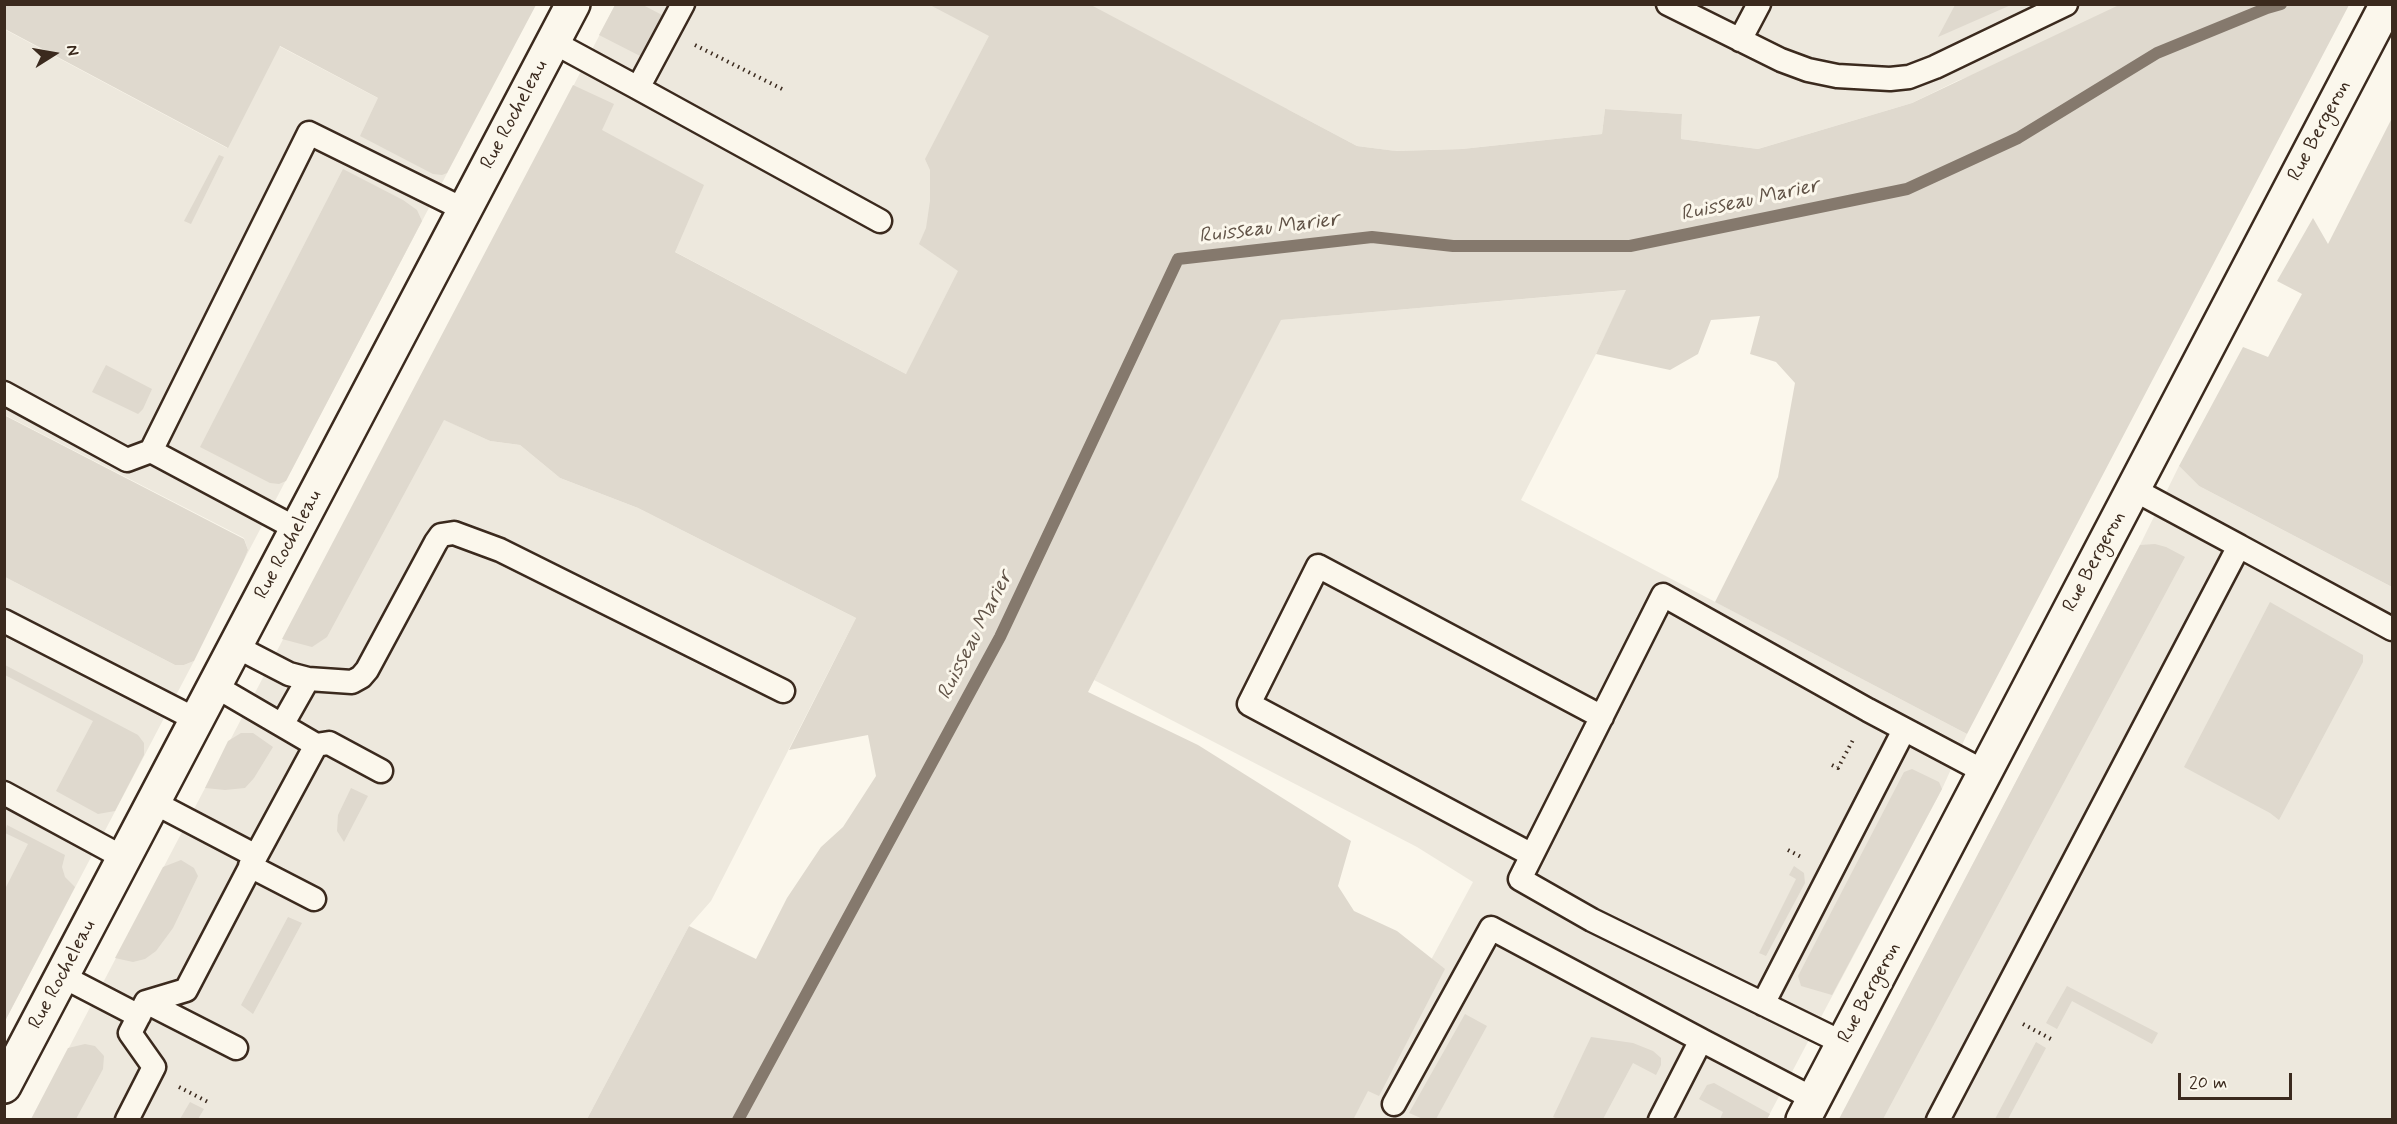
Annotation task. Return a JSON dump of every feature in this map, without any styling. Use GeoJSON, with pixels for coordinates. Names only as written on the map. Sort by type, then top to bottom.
{"type":"FeatureCollection","features":[{"type":"Feature","properties":{"kind":"street","name":"Rue Rocheleau"},"geometry":{"type":"LineString","coordinates":[[4,1086],[573,4]]}},
{"type":"Feature","properties":{"kind":"street","name":"Rue Bergeron"},"geometry":{"type":"LineString","coordinates":[[1809,1109],[2387,4]]}},
{"type":"Feature","properties":{"kind":"lane"},"geometry":{"type":"LineString","coordinates":[[638,88],[682,4]]}},
{"type":"Feature","properties":{"kind":"lane"},"geometry":{"type":"LineString","coordinates":[[1668,4],[1781,60],[1808,70],[1845,76],[1890,79],[1935,68],[2066,4]]}},
{"type":"Feature","properties":{"kind":"lane"},"geometry":{"type":"LineString","coordinates":[[1740,40],[1759,4]]}},
{"type":"Feature","properties":{"kind":"lane"},"geometry":{"type":"LineString","coordinates":[[553,42],[880,221]]}},
{"type":"Feature","properties":{"kind":"lane"},"geometry":{"type":"LineString","coordinates":[[4,393],[127,460],[151,451],[309,133],[465,210]]}},
{"type":"Feature","properties":{"kind":"lane"},"geometry":{"type":"LineString","coordinates":[[151,451],[297,529]]}},
{"type":"Feature","properties":{"kind":"lane"},"geometry":{"type":"LineString","coordinates":[[2133,489],[2392,629]]}},
{"type":"Feature","properties":{"kind":"lane"},"geometry":{"type":"LineString","coordinates":[[235,646],[289,674],[308,679],[352,682],[361,677],[436,542],[441,536],[454,533],[500,550],[783,691]]}},
{"type":"Feature","properties":{"kind":"lane"},"geometry":{"type":"LineString","coordinates":[[1938,1119],[2239,546]]}},
{"type":"Feature","properties":{"kind":"lane"},"geometry":{"type":"LineString","coordinates":[[1532,855],[1249,704],[1318,566],[1602,717]]}},
{"type":"Feature","properties":{"kind":"lane"},"geometry":{"type":"LineString","coordinates":[[1843,1043],[1592,920],[1520,879],[1663,596],[1904,730],[1985,772]]}},
{"type":"Feature","properties":{"kind":"lane"},"geometry":{"type":"LineString","coordinates":[[4,621],[197,720]]}},
{"type":"Feature","properties":{"kind":"lane"},"geometry":{"type":"LineString","coordinates":[[282,725],[308,679]]}},
{"type":"Feature","properties":{"kind":"lane"},"geometry":{"type":"LineString","coordinates":[[215,686],[316,745],[329,743],[381,771]]}},
{"type":"Feature","properties":{"kind":"lane"},"geometry":{"type":"LineString","coordinates":[[1763,1004],[1904,730]]}},
{"type":"Feature","properties":{"kind":"lane"},"geometry":{"type":"LineString","coordinates":[[127,1119],[154,1067],[130,1033],[142,1009],[186,990],[316,745]]}},
{"type":"Feature","properties":{"kind":"lane"},"geometry":{"type":"LineString","coordinates":[[4,793],[124,858]]}},
{"type":"Feature","properties":{"kind":"lane"},"geometry":{"type":"LineString","coordinates":[[153,802],[314,899]]}},
{"type":"Feature","properties":{"kind":"lane"},"geometry":{"type":"LineString","coordinates":[[1394,1104],[1491,928],[1701,1040],[1809,1109]]}},
{"type":"Feature","properties":{"kind":"lane"},"geometry":{"type":"LineString","coordinates":[[62,976],[236,1048]]}},
{"type":"Feature","properties":{"kind":"lane"},"geometry":{"type":"LineString","coordinates":[[1660,1119],[1701,1040]]}},
{"type":"Feature","properties":{"kind":"path"},"geometry":{"type":"LineString","coordinates":[[693,44],[786,91]]}},
{"type":"Feature","properties":{"kind":"path"},"geometry":{"type":"LineString","coordinates":[[1832,765],[1838,768],[1857,730]]}},
{"type":"Feature","properties":{"kind":"path"},"geometry":{"type":"LineString","coordinates":[[1788,850],[1799,856]]}},
{"type":"Feature","properties":{"kind":"path"},"geometry":{"type":"LineString","coordinates":[[2040,1033],[2051,1039]]}},
{"type":"Feature","properties":{"kind":"path"},"geometry":{"type":"LineString","coordinates":[[193,1094],[208,1102]]}},
{"type":"Feature","properties":{"kind":"shaded area"},"geometry":{"type":"Polygon","coordinates":[[[1955,4],[2011,5],[1938,37],[1955,4]]]}},
{"type":"Feature","properties":{"kind":"shaded area"},"geometry":{"type":"Polygon","coordinates":[[[4,5],[536,5],[447,173],[442,175],[433,174],[360,136],[378,98],[280,46],[228,148],[5,29],[4,5]]]}},
{"type":"Feature","properties":{"kind":"shaded area"},"geometry":{"type":"Polygon","coordinates":[[[615,5],[2160,5],[1957,81],[1912,103],[1758,149],[1681,139],[1682,114],[1605,109],[1602,134],[1462,149],[1395,151],[1357,146],[1287,109],[906,374],[528,174],[615,5]]]}},
{"type":"Feature","properties":{"kind":"shaded area"},"geometry":{"type":"Polygon","coordinates":[[[615,5],[643,5],[664,16],[642,57],[599,35],[615,5]]]}},
{"type":"Feature","properties":{"kind":"shaded area"},"geometry":{"type":"Polygon","coordinates":[[[930,5],[1091,5],[1357,146],[1396,151],[1462,149],[1602,134],[1605,109],[1682,114],[1681,139],[1758,149],[1912,103],[2119,5],[2349,5],[1967,734],[1715,602],[1778,477],[1795,383],[1776,362],[1750,354],[1760,316],[1711,320],[1698,354],[1670,370],[1596,354],[1626,290],[1281,320],[1088,692],[1198,745],[1351,841],[1338,886],[1354,911],[1397,931],[1445,969],[1379,1096],[1368,1091],[1353,1120],[587,1119],[689,926],[756,959],[787,898],[821,847],[843,827],[876,776],[868,735],[789,750],[856,618],[638,508],[560,478],[520,445],[490,441],[444,420],[327,637],[312,647],[282,639],[573,85],[614,104],[602,130],[704,185],[675,252],[906,374],[958,271],[919,244],[926,228],[930,201],[930,170],[925,159],[989,36],[930,5]]]}},
{"type":"Feature","properties":{"kind":"shaded area"},"geometry":{"type":"Polygon","coordinates":[[[4,29],[227,148],[279,46],[463,143],[244,560],[248,550],[244,538],[5,415],[4,29]]]}},
{"type":"Feature","properties":{"kind":"shaded area"},"geometry":{"type":"Polygon","coordinates":[[[2392,118],[2392,587],[2199,486],[2179,466],[2243,347],[2268,357],[2302,294],[2277,281],[2313,218],[2328,244],[2392,118]]]}},
{"type":"Feature","properties":{"kind":"shaded area"},"geometry":{"type":"Polygon","coordinates":[[[219,155],[224,157],[191,224],[184,221],[219,155]]]}},
{"type":"Feature","properties":{"kind":"shaded area"},"geometry":{"type":"Polygon","coordinates":[[[343,169],[403,200],[417,210],[422,221],[286,481],[279,484],[270,483],[200,447],[343,169]]]}},
{"type":"Feature","properties":{"kind":"shaded area"},"geometry":{"type":"Polygon","coordinates":[[[1627,290],[1521,500],[1967,734],[1942,789],[1767,1119],[1353,1119],[1432,958],[1473,882],[1417,847],[1094,680],[1280,320],[1627,290]]]}},
{"type":"Feature","properties":{"kind":"shaded area"},"geometry":{"type":"Polygon","coordinates":[[[106,365],[152,389],[143,409],[138,414],[92,392],[106,365]]]}},
{"type":"Feature","properties":{"kind":"shaded area"},"geometry":{"type":"Polygon","coordinates":[[[409,399],[423,410],[490,441],[520,445],[560,478],[638,508],[856,618],[711,901],[689,926],[587,1119],[31,1120],[409,399]]]}},
{"type":"Feature","properties":{"kind":"shaded area"},"geometry":{"type":"Polygon","coordinates":[[[4,415],[244,539],[248,550],[244,560],[194,661],[184,665],[175,665],[5,577],[4,415]]]}},
{"type":"Feature","properties":{"kind":"shaded area"},"geometry":{"type":"Polygon","coordinates":[[[2179,466],[2199,486],[2392,587],[2392,1119],[1839,1120],[2140,545],[2179,466]]]}},
{"type":"Feature","properties":{"kind":"shaded area"},"geometry":{"type":"Polygon","coordinates":[[[2155,544],[2185,557],[1883,1119],[1839,1119],[2140,545],[2155,544]]]}},
{"type":"Feature","properties":{"kind":"shaded area"},"geometry":{"type":"Polygon","coordinates":[[[5,577],[175,665],[184,665],[194,661],[5,1021],[5,577]]]}},
{"type":"Feature","properties":{"kind":"shaded area"},"geometry":{"type":"Polygon","coordinates":[[[2270,602],[2363,655],[2363,662],[2279,820],[2184,767],[2270,602]]]}},
{"type":"Feature","properties":{"kind":"shaded area"},"geometry":{"type":"Polygon","coordinates":[[[5,665],[138,735],[144,743],[144,755],[115,811],[98,814],[56,791],[93,721],[5,675],[5,665]]]}},
{"type":"Feature","properties":{"kind":"shaded area"},"geometry":{"type":"Polygon","coordinates":[[[241,733],[253,733],[273,747],[254,778],[245,788],[225,790],[205,788],[228,741],[241,733]]]}},
{"type":"Feature","properties":{"kind":"shaded area"},"geometry":{"type":"Polygon","coordinates":[[[1912,769],[1939,782],[1942,789],[1832,995],[1801,986],[1798,976],[1904,772],[1912,769]]]}},
{"type":"Feature","properties":{"kind":"shaded area"},"geometry":{"type":"Polygon","coordinates":[[[351,788],[368,796],[344,842],[337,831],[338,815],[351,788]]]}},
{"type":"Feature","properties":{"kind":"shaded area"},"geometry":{"type":"Polygon","coordinates":[[[7,825],[65,855],[62,867],[65,877],[75,887],[5,1021],[5,889],[28,844],[5,833],[7,825]]]}},
{"type":"Feature","properties":{"kind":"shaded area"},"geometry":{"type":"Polygon","coordinates":[[[181,860],[194,868],[198,876],[173,928],[156,951],[145,959],[133,962],[115,958],[163,867],[181,860]]]}},
{"type":"Feature","properties":{"kind":"shaded area"},"geometry":{"type":"Polygon","coordinates":[[[1794,866],[1804,873],[1805,883],[1766,956],[1759,953],[1796,879],[1789,875],[1794,866]]]}},
{"type":"Feature","properties":{"kind":"shaded area"},"geometry":{"type":"Polygon","coordinates":[[[288,917],[302,923],[253,1014],[241,1005],[288,917]]]}},
{"type":"Feature","properties":{"kind":"shaded area"},"geometry":{"type":"Polygon","coordinates":[[[2067,986],[2158,1033],[2152,1044],[2072,1001],[2057,1029],[2046,1023],[2067,986]]]}},
{"type":"Feature","properties":{"kind":"shaded area"},"geometry":{"type":"Polygon","coordinates":[[[1465,1014],[1487,1026],[1436,1119],[1423,1119],[1409,1113],[1465,1014]]]}},
{"type":"Feature","properties":{"kind":"shaded area"},"geometry":{"type":"Polygon","coordinates":[[[1591,1037],[1633,1043],[1653,1051],[1661,1058],[1661,1065],[1656,1075],[1633,1063],[1603,1119],[1553,1117],[1591,1037]]]}},
{"type":"Feature","properties":{"kind":"shaded area"},"geometry":{"type":"Polygon","coordinates":[[[2036,1042],[2046,1048],[2008,1119],[1995,1119],[2036,1042]]]}},
{"type":"Feature","properties":{"kind":"shaded area"},"geometry":{"type":"Polygon","coordinates":[[[85,1044],[95,1046],[104,1056],[103,1069],[76,1119],[31,1119],[68,1048],[85,1044]]]}},
{"type":"Feature","properties":{"kind":"shaded area"},"geometry":{"type":"Polygon","coordinates":[[[1714,1083],[1770,1114],[1767,1119],[1720,1119],[1723,1112],[1699,1099],[1707,1085],[1714,1083]]]}},
{"type":"Feature","properties":{"kind":"shaded area"},"geometry":{"type":"Polygon","coordinates":[[[190,1102],[204,1109],[198,1119],[180,1119],[190,1102]]]}},
{"type":"Feature","properties":{"kind":"waterway","name":"Ruisseau Marier"},"geometry":{"type":"LineString","coordinates":[[738,1120],[1000,637],[1178,259],[1372,237],[1453,246],[1630,246],[1907,189],[2018,138],[2157,53],[2281,4]]}}]}
